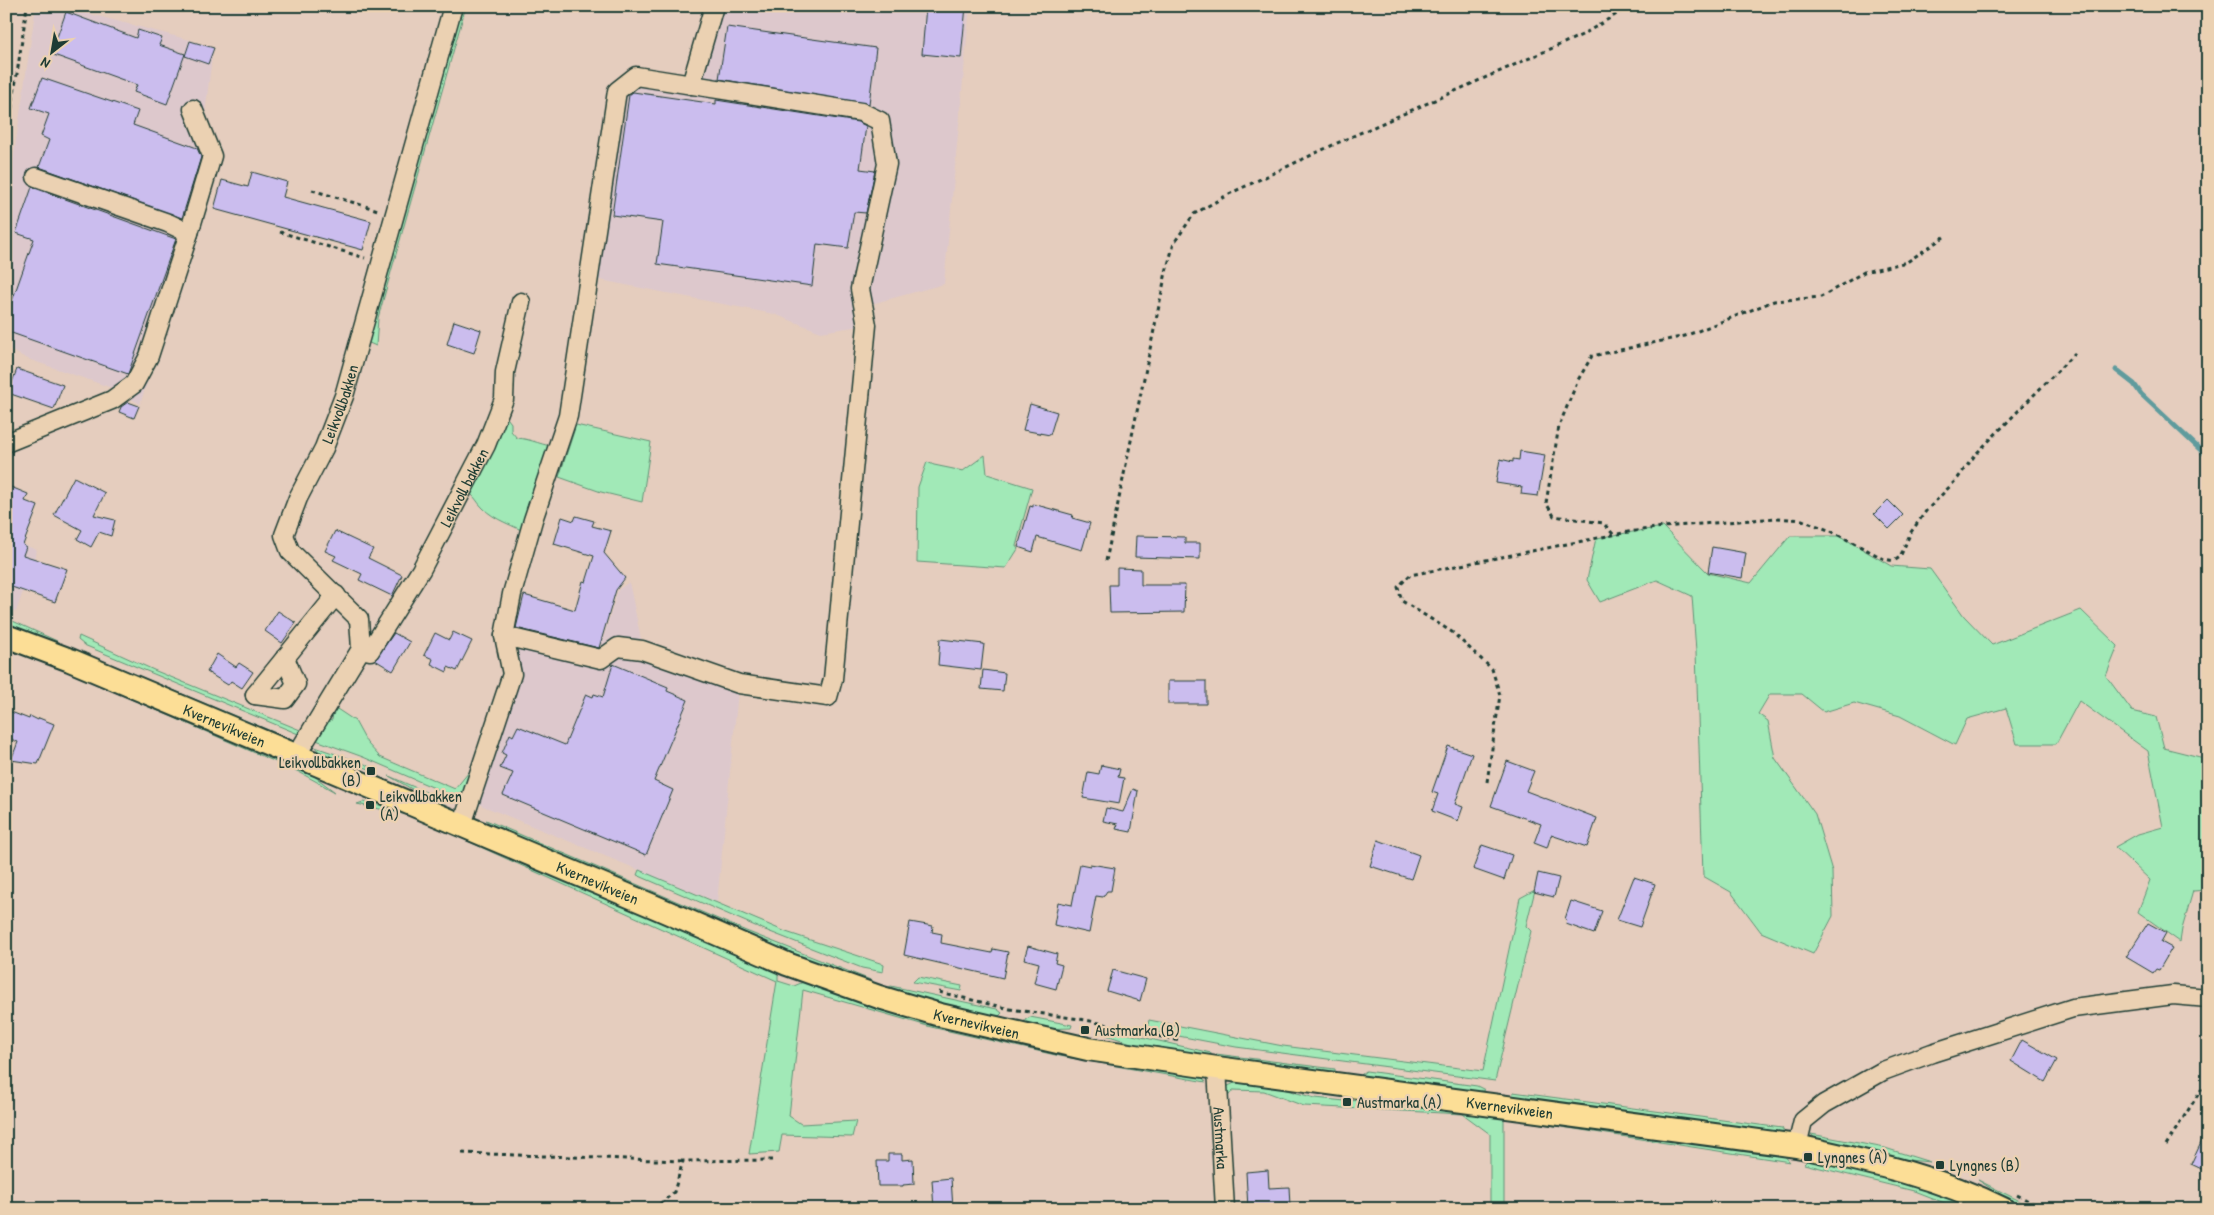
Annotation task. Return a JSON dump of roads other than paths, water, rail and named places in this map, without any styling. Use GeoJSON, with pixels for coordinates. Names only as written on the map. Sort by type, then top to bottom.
{"type":"FeatureCollection","features":[{"type":"Feature","properties":{"kind":"main road","name":"Kvernevikveien"},"geometry":{"type":"LineString","coordinates":[[6,636],[70,660],[787,964],[879,997],[940,1015],[1088,1048],[1217,1068],[1797,1146],[1891,1166],[1976,1196],[2003,1209]]}},
{"type":"Feature","properties":{"kind":"street","name":"Leikvollbakken"},"geometry":{"type":"LineString","coordinates":[[361,649],[359,619],[290,551],[284,535],[298,498],[324,448],[344,396],[396,216],[453,6]]}},
{"type":"Feature","properties":{"kind":"street"},"geometry":{"type":"LineString","coordinates":[[691,85],[714,6]]}},
{"type":"Feature","properties":{"kind":"street"},"geometry":{"type":"LineString","coordinates":[[462,825],[512,674],[504,636],[512,594],[529,534],[568,416],[617,91],[636,76],[862,112],[880,121],[887,164],[860,289],[867,325],[833,679],[828,696],[739,684],[642,650],[618,647],[601,659],[504,636]]}},
{"type":"Feature","properties":{"kind":"street"},"geometry":{"type":"LineString","coordinates":[[6,443],[112,400],[134,384],[148,356],[190,233],[212,156],[193,109]]}},
{"type":"Feature","properties":{"kind":"street"},"geometry":{"type":"LineString","coordinates":[[36,176],[168,223],[190,233]]}},
{"type":"Feature","properties":{"kind":"street","name":"Leikvoll bakken"},"geometry":{"type":"LineString","coordinates":[[361,649],[370,651],[421,570],[486,445],[504,399],[505,372],[521,302]]}},
{"type":"Feature","properties":{"kind":"street"},"geometry":{"type":"LineString","coordinates":[[285,658],[336,595]]}},
{"type":"Feature","properties":{"kind":"street"},"geometry":{"type":"LineString","coordinates":[[296,756],[361,649]]}},
{"type":"Feature","properties":{"kind":"street"},"geometry":{"type":"LineString","coordinates":[[1797,1146],[1803,1121],[1824,1104],[1883,1071],[1932,1052],[2073,1008],[2173,995],[2208,998]]}},
{"type":"Feature","properties":{"kind":"street","name":"Austmarka"},"geometry":{"type":"LineString","coordinates":[[1217,1068],[1225,1209]]}},
{"type":"Feature","properties":{"kind":"waterway"},"geometry":{"type":"LineString","coordinates":[[2116,370],[2134,384],[2141,394],[2208,457]]}},
{"type":"Feature","properties":{"kind":"place","name":"Leikvollbakken (B)"},"geometry":{"type":"Point","coordinates":[371,771]}},
{"type":"Feature","properties":{"kind":"place","name":"Leikvollbakken (A)"},"geometry":{"type":"Point","coordinates":[370,805]}},
{"type":"Feature","properties":{"kind":"place","name":"Austmarka (B)"},"geometry":{"type":"Point","coordinates":[1085,1030]}},
{"type":"Feature","properties":{"kind":"place","name":"Austmarka (A)"},"geometry":{"type":"Point","coordinates":[1347,1102]}},
{"type":"Feature","properties":{"kind":"place","name":"Lyngnes (A)"},"geometry":{"type":"Point","coordinates":[1808,1157]}},
{"type":"Feature","properties":{"kind":"place","name":"Lyngnes (B)"},"geometry":{"type":"Point","coordinates":[1940,1165]}}]}
